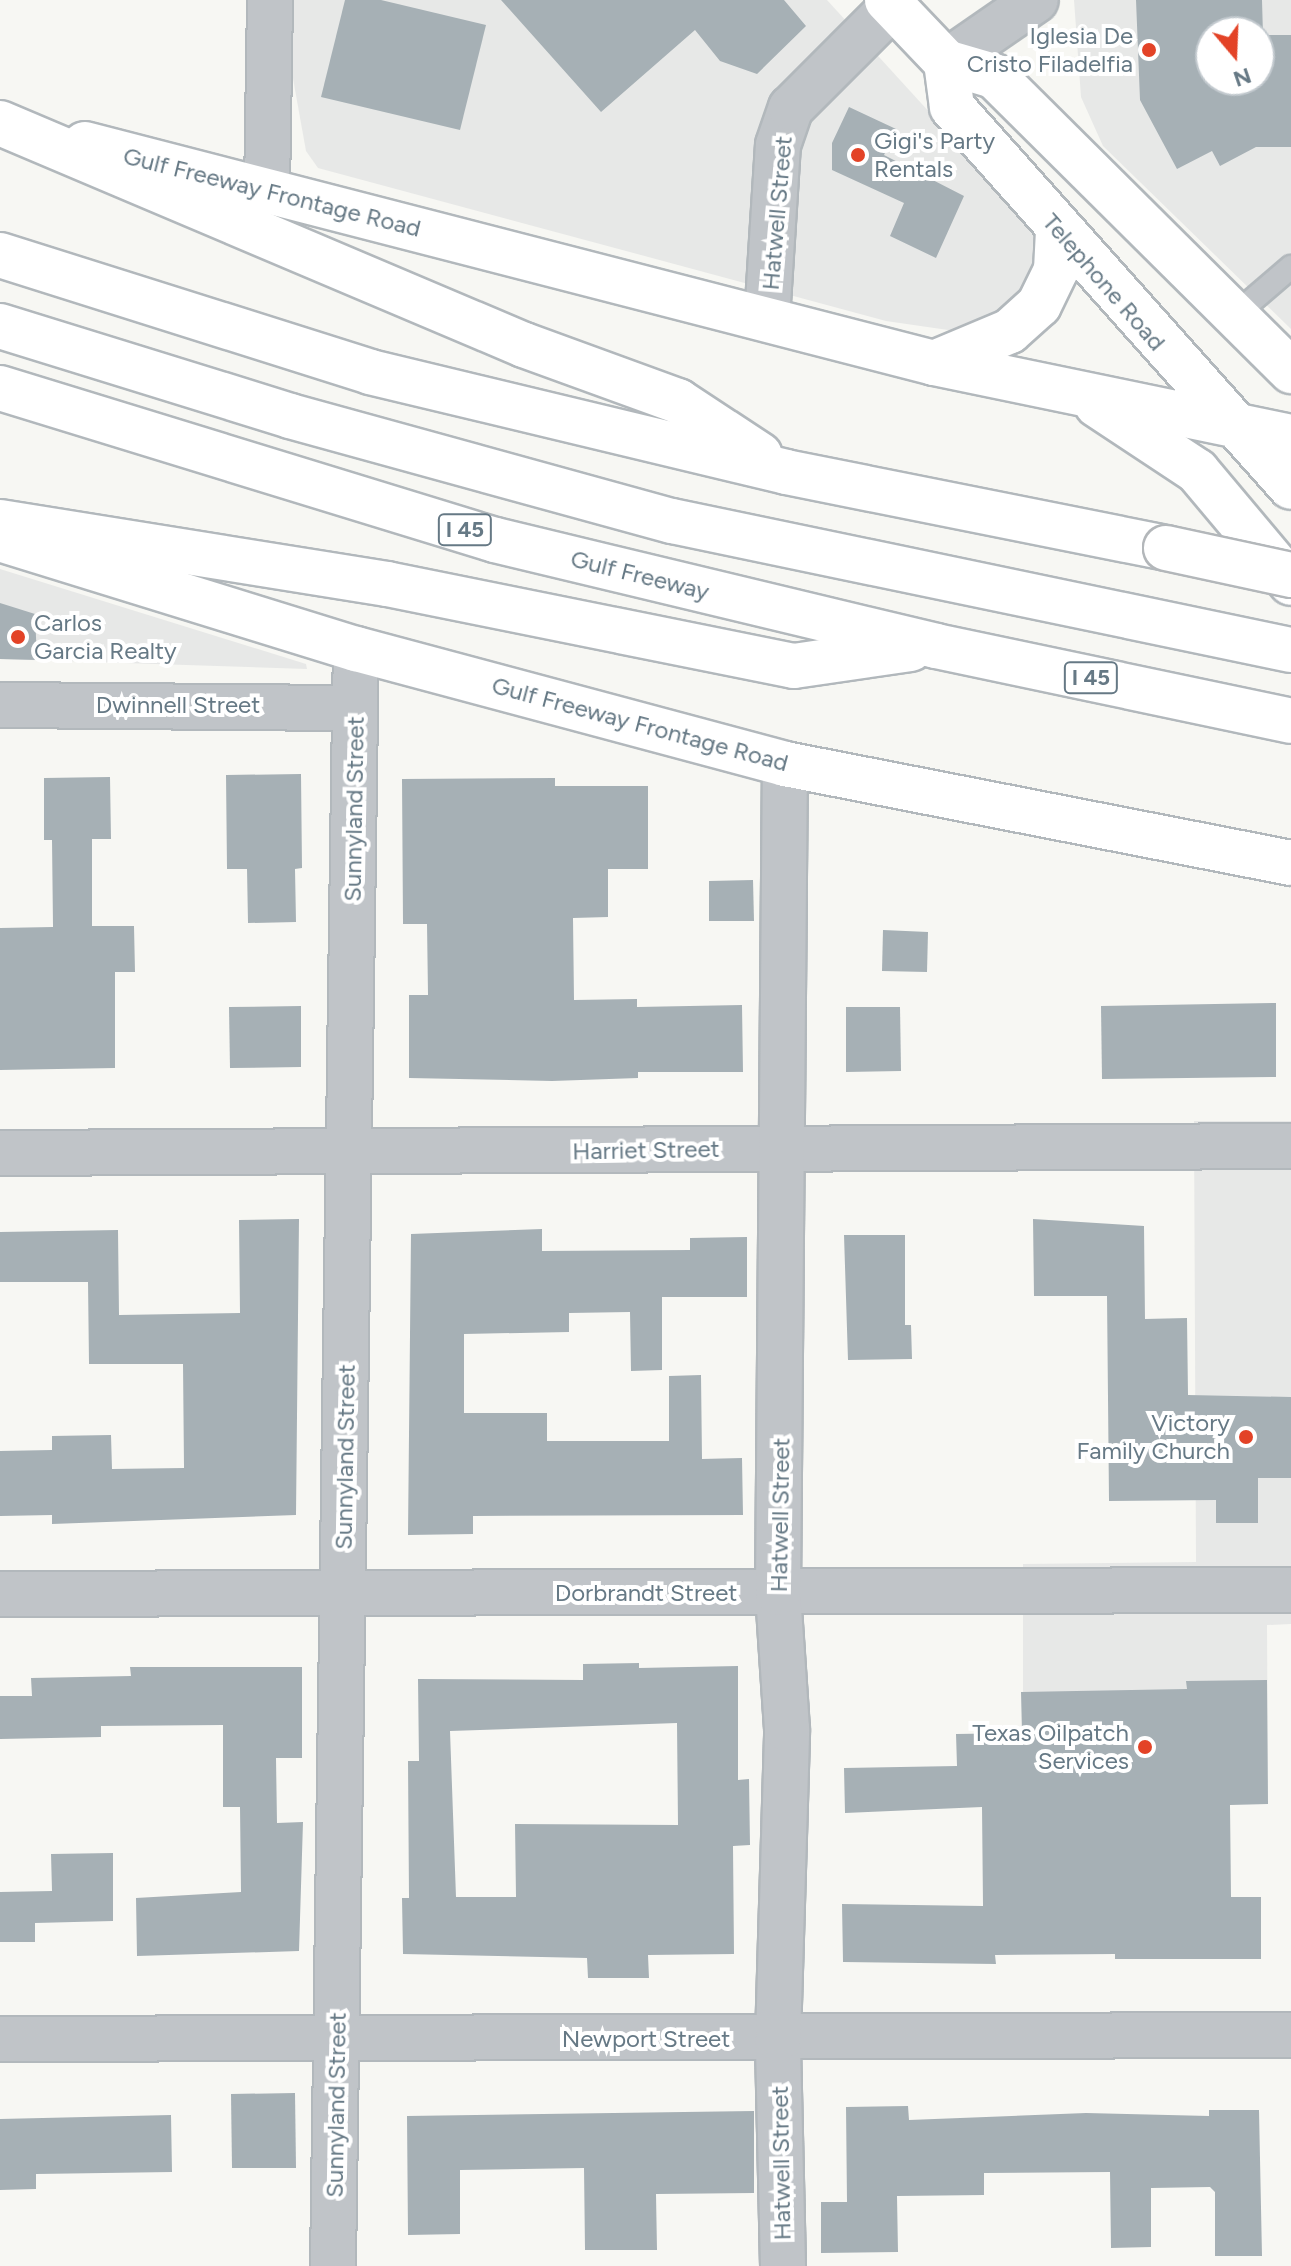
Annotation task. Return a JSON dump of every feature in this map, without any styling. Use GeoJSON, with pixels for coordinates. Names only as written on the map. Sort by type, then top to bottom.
{"type":"FeatureCollection","features":[{"type":"Feature","properties":{"kind":"main road"},"geometry":{"type":"LineString","coordinates":[[890,3],[946,62],[994,76],[1291,370]]}},
{"type":"Feature","properties":{"kind":"main road","name":"Telephone Road"},"geometry":{"type":"LineString","coordinates":[[946,62],[952,107],[1230,424],[1291,487]]}},
{"type":"Feature","properties":{"kind":"main road","name":"Gulf Freeway Frontage Road"},"geometry":{"type":"LineString","coordinates":[[0,123],[934,363],[1291,437]]}},
{"type":"Feature","properties":{"kind":"main road"},"geometry":{"type":"LineString","coordinates":[[0,123],[524,345],[678,401],[786,472]]}},
{"type":"Feature","properties":{"kind":"main road"},"geometry":{"type":"LineString","coordinates":[[934,363],[1010,331],[1039,305],[1056,270],[1058,230]]}},
{"type":"Feature","properties":{"kind":"main road"},"geometry":{"type":"LineString","coordinates":[[0,255],[370,372],[786,472],[1291,575]]}},
{"type":"Feature","properties":{"kind":"main road"},"geometry":{"type":"LineString","coordinates":[[0,326],[290,416],[672,521],[1271,646]]}},
{"type":"Feature","properties":{"kind":"main road","name":"Gulf Freeway"},"geometry":{"type":"LineString","coordinates":[[0,388],[495,540],[936,646],[1291,721]]}},
{"type":"Feature","properties":{"kind":"main road"},"geometry":{"type":"LineString","coordinates":[[1078,393],[1197,471],[1291,583]]}},
{"type":"Feature","properties":{"kind":"main road"},"geometry":{"type":"LineString","coordinates":[[0,522],[387,584],[794,666],[936,646]]}},
{"type":"Feature","properties":{"kind":"main road","name":"Gulf Freeway Frontage Road"},"geometry":{"type":"LineString","coordinates":[[0,539],[356,649],[785,764],[1291,863]]}},
{"type":"Feature","properties":{"kind":"street"},"geometry":{"type":"LineString","coordinates":[[267,191],[270,0]]}},
{"type":"Feature","properties":{"kind":"street"},"geometry":{"type":"LineString","coordinates":[[946,62],[1036,0]]}},
{"type":"Feature","properties":{"kind":"street","name":"Hatwell Street"},"geometry":{"type":"LineString","coordinates":[[767,319],[778,145],[791,108],[890,3]]}},
{"type":"Feature","properties":{"kind":"street","name":"Sunnyland Street"},"geometry":{"type":"LineString","coordinates":[[333,2266],[356,649]]}},
{"type":"Feature","properties":{"kind":"street","name":"Dwinnell Street"},"geometry":{"type":"LineString","coordinates":[[0,705],[355,708]]}},
{"type":"Feature","properties":{"kind":"street","name":"Hatwell Street"},"geometry":{"type":"LineString","coordinates":[[783,2266],[778,2039],[787,1729],[778,1593],[785,1149],[785,764]]}},
{"type":"Feature","properties":{"kind":"street","name":"Harriet Street"},"geometry":{"type":"LineString","coordinates":[[0,1153],[1291,1146]]}},
{"type":"Feature","properties":{"kind":"street","name":"Dorbrandt Street"},"geometry":{"type":"LineString","coordinates":[[0,1594],[1291,1590]]}},
{"type":"Feature","properties":{"kind":"street","name":"Newport Street"},"geometry":{"type":"LineString","coordinates":[[0,2039],[778,2039],[1291,2035]]}},
{"type":"Feature","properties":{"kind":"lane"},"geometry":{"type":"LineString","coordinates":[[1235,315],[1291,267]]}},
{"type":"Feature","properties":{"kind":"shaded area"},"geometry":{"type":"Polygon","coordinates":[[[288,0],[827,0],[1015,206],[1038,243],[1040,273],[998,319],[955,331],[886,321],[318,168],[306,151],[287,45],[288,0]]]}},
{"type":"Feature","properties":{"kind":"shaded area"},"geometry":{"type":"Polygon","coordinates":[[[1074,0],[1291,0],[1291,329],[1103,146],[1081,97],[1074,0]]]}},
{"type":"Feature","properties":{"kind":"shaded area"},"geometry":{"type":"Polygon","coordinates":[[[0,569],[306,664],[307,669],[0,659],[0,569]]]}},
{"type":"Feature","properties":{"kind":"shaded area"},"geometry":{"type":"Polygon","coordinates":[[[1194,1121],[1291,1121],[1291,1624],[1267,1625],[1268,1804],[1023,1805],[1023,1564],[1196,1562],[1194,1121]]]}},
{"type":"Feature","properties":{"kind":"building"},"geometry":{"type":"Polygon","coordinates":[[[345,0],[381,0],[486,25],[460,130],[321,97],[345,0]]]}},
{"type":"Feature","properties":{"kind":"building"},"geometry":{"type":"Polygon","coordinates":[[[501,0],[784,0],[806,26],[757,74],[720,61],[695,30],[601,112],[501,0]]]}},
{"type":"Feature","properties":{"kind":"building"},"geometry":{"type":"Polygon","coordinates":[[[1136,0],[1262,0],[1262,16],[1195,16],[1195,96],[1275,96],[1275,35],[1291,35],[1291,147],[1256,147],[1220,166],[1212,151],[1177,169],[1140,100],[1136,0]]]}},
{"type":"Feature","properties":{"kind":"building"},"geometry":{"type":"Polygon","coordinates":[[[849,107],[896,129],[884,155],[964,196],[936,258],[890,236],[904,203],[832,170],[832,143],[849,107]]]}},
{"type":"Feature","properties":{"kind":"building","name":"Carlos Garcia Realty"},"geometry":{"type":"Polygon","coordinates":[[[0,603],[35,614],[37,660],[0,659],[0,603]]]}},
{"type":"Feature","properties":{"kind":"building"},"geometry":{"type":"Polygon","coordinates":[[[301,774],[302,868],[295,869],[296,922],[248,923],[247,869],[227,869],[226,775],[301,774]]]}},
{"type":"Feature","properties":{"kind":"building"},"geometry":{"type":"Polygon","coordinates":[[[110,777],[111,839],[92,839],[92,926],[134,926],[135,972],[115,972],[115,1068],[0,1070],[0,928],[53,927],[52,840],[44,840],[44,778],[110,777]]]}},
{"type":"Feature","properties":{"kind":"building"},"geometry":{"type":"Polygon","coordinates":[[[555,778],[555,786],[648,786],[648,869],[608,869],[608,917],[573,918],[574,1000],[637,999],[637,1007],[742,1005],[743,1072],[638,1072],[638,1078],[552,1081],[409,1078],[409,995],[428,995],[427,924],[403,924],[402,779],[555,778]]]}},
{"type":"Feature","properties":{"kind":"building"},"geometry":{"type":"Polygon","coordinates":[[[753,880],[754,921],[709,921],[709,881],[753,880]]]}},
{"type":"Feature","properties":{"kind":"building"},"geometry":{"type":"Polygon","coordinates":[[[883,930],[928,932],[927,972],[882,971],[883,930]]]}},
{"type":"Feature","properties":{"kind":"building"},"geometry":{"type":"Polygon","coordinates":[[[1276,1003],[1276,1077],[1102,1079],[1101,1006],[1276,1003]]]}},
{"type":"Feature","properties":{"kind":"building"},"geometry":{"type":"Polygon","coordinates":[[[301,1006],[301,1067],[230,1068],[229,1007],[301,1006]]]}},
{"type":"Feature","properties":{"kind":"building"},"geometry":{"type":"Polygon","coordinates":[[[846,1007],[900,1007],[901,1071],[846,1072],[846,1007]]]}},
{"type":"Feature","properties":{"kind":"building"},"geometry":{"type":"Polygon","coordinates":[[[299,1219],[296,1515],[52,1524],[52,1515],[0,1516],[0,1451],[52,1450],[52,1436],[111,1435],[112,1469],[184,1468],[183,1364],[89,1364],[88,1282],[0,1282],[0,1232],[118,1230],[119,1315],[240,1313],[239,1220],[299,1219]]]}},
{"type":"Feature","properties":{"kind":"building"},"geometry":{"type":"Polygon","coordinates":[[[1033,1219],[1144,1226],[1145,1319],[1187,1318],[1188,1395],[1291,1397],[1291,1478],[1258,1478],[1258,1523],[1216,1523],[1216,1500],[1109,1501],[1107,1296],[1034,1296],[1033,1219]]]}},
{"type":"Feature","properties":{"kind":"building"},"geometry":{"type":"Polygon","coordinates":[[[542,1229],[542,1251],[690,1250],[690,1238],[747,1237],[747,1297],[662,1297],[662,1370],[631,1371],[630,1312],[569,1313],[569,1332],[464,1334],[464,1413],[547,1413],[547,1441],[669,1441],[669,1376],[701,1375],[702,1459],[742,1458],[743,1515],[473,1516],[473,1534],[408,1535],[411,1234],[542,1229]]]}},
{"type":"Feature","properties":{"kind":"building"},"geometry":{"type":"Polygon","coordinates":[[[844,1235],[905,1235],[905,1325],[911,1325],[912,1359],[848,1360],[844,1235]]]}},
{"type":"Feature","properties":{"kind":"building"},"geometry":{"type":"Polygon","coordinates":[[[639,1663],[639,1668],[738,1666],[738,1780],[749,1779],[750,1845],[733,1846],[734,1954],[648,1955],[649,1978],[588,1978],[587,1958],[403,1954],[402,1898],[409,1898],[408,1761],[419,1761],[418,1679],[583,1680],[583,1664],[639,1663]],[[677,1723],[450,1731],[456,1897],[516,1897],[515,1824],[678,1825],[677,1723]]]}},
{"type":"Feature","properties":{"kind":"building"},"geometry":{"type":"Polygon","coordinates":[[[130,1667],[302,1667],[302,1758],[276,1758],[277,1823],[303,1822],[299,1951],[137,1956],[136,1898],[241,1892],[240,1807],[223,1807],[223,1725],[101,1726],[101,1737],[0,1739],[0,1696],[32,1696],[31,1678],[131,1676],[130,1667]]]}},
{"type":"Feature","properties":{"kind":"building"},"geometry":{"type":"Polygon","coordinates":[[[1267,1680],[1268,1804],[1230,1805],[1231,1897],[1261,1897],[1261,1959],[1115,1959],[1115,1954],[995,1955],[996,1964],[843,1962],[842,1904],[983,1906],[982,1807],[845,1813],[844,1768],[957,1766],[956,1734],[1022,1733],[1021,1692],[1187,1689],[1186,1681],[1267,1680]]]}},
{"type":"Feature","properties":{"kind":"building"},"geometry":{"type":"Polygon","coordinates":[[[113,1853],[113,1921],[35,1923],[35,1942],[0,1942],[0,1892],[52,1891],[51,1854],[113,1853]]]}},
{"type":"Feature","properties":{"kind":"building"},"geometry":{"type":"Polygon","coordinates":[[[295,2093],[296,2168],[232,2168],[231,2094],[295,2093]]]}},
{"type":"Feature","properties":{"kind":"building"},"geometry":{"type":"Polygon","coordinates":[[[908,2106],[909,2120],[1086,2113],[1209,2116],[1209,2110],[1259,2110],[1262,2256],[1215,2256],[1215,2192],[1210,2187],[1151,2188],[1151,2247],[1111,2248],[1110,2172],[984,2173],[984,2195],[897,2196],[898,2252],[821,2253],[821,2202],[847,2202],[846,2107],[908,2106]]]}},
{"type":"Feature","properties":{"kind":"building"},"geometry":{"type":"Polygon","coordinates":[[[754,2111],[754,2193],[656,2194],[657,2250],[585,2250],[584,2168],[460,2170],[460,2234],[408,2235],[407,2116],[754,2111]]]}},
{"type":"Feature","properties":{"kind":"building"},"geometry":{"type":"Polygon","coordinates":[[[171,2115],[172,2172],[36,2174],[36,2189],[0,2190],[0,2119],[171,2115]]]}},
{"type":"Feature","properties":{"kind":"place","name":"Iglesia De Cristo Filadelfia"},"geometry":{"type":"Point","coordinates":[1149,50]}},
{"type":"Feature","properties":{"kind":"place","name":"Gigi's Party Rentals"},"geometry":{"type":"Point","coordinates":[858,155]}},
{"type":"Feature","properties":{"kind":"place","name":"Carlos Garcia Realty"},"geometry":{"type":"Point","coordinates":[18,637]}},
{"type":"Feature","properties":{"kind":"place","name":"Victory Family Church"},"geometry":{"type":"Point","coordinates":[1246,1437]}},
{"type":"Feature","properties":{"kind":"place","name":"Texas Oilpatch Services"},"geometry":{"type":"Point","coordinates":[1145,1747]}}]}
